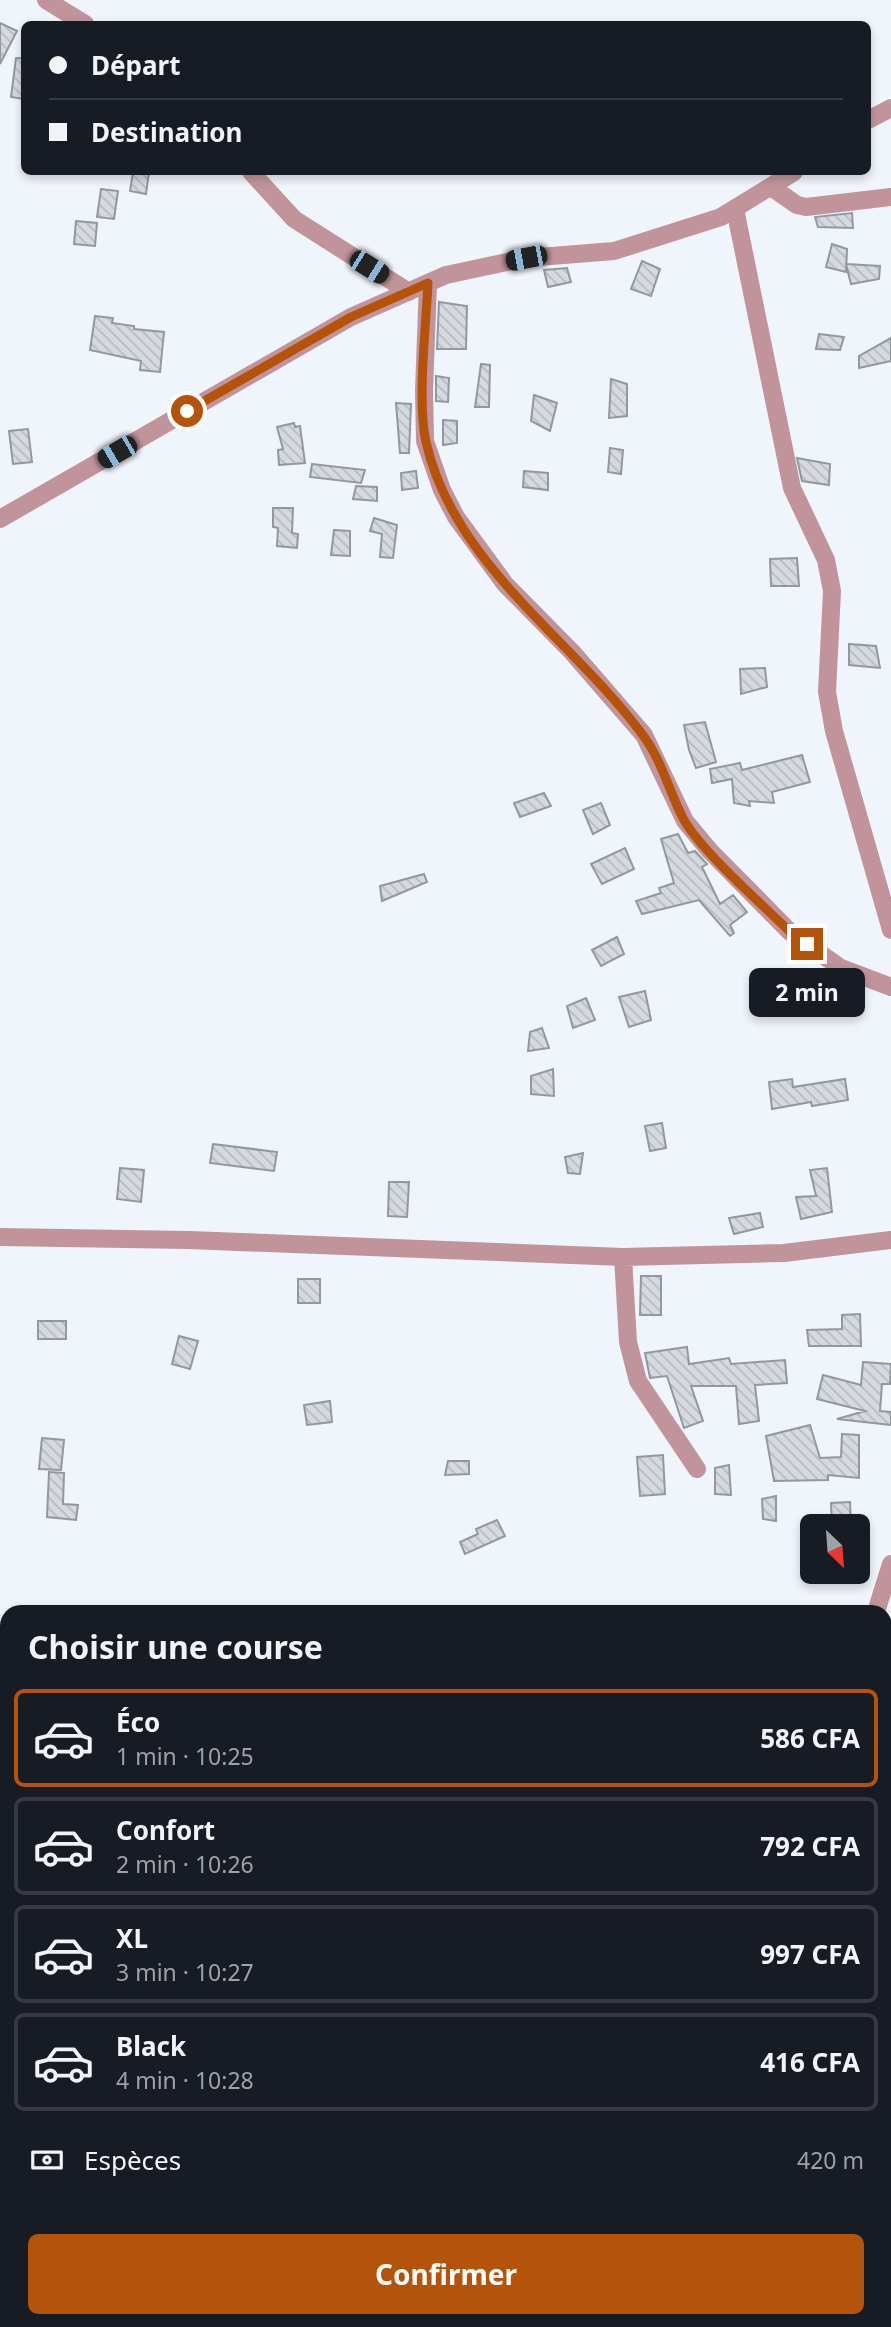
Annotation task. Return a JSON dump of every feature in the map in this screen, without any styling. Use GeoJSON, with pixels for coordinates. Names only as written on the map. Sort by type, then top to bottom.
{"type":"FeatureCollection","features":[{"type":"Feature","properties":{"kind":"street"},"geometry":{"type":"LineString","coordinates":[[46,0],[80,21]]}},
{"type":"Feature","properties":{"kind":"street"},"geometry":{"type":"LineString","coordinates":[[871,118],[891,108]]}},
{"type":"Feature","properties":{"kind":"street"},"geometry":{"type":"LineString","coordinates":[[254,175],[294,219],[409,292]]}},
{"type":"Feature","properties":{"kind":"street"},"geometry":{"type":"LineString","coordinates":[[0,519],[351,317],[446,275],[526,258],[614,251],[721,217],[789,175]]}},
{"type":"Feature","properties":{"kind":"street"},"geometry":{"type":"LineString","coordinates":[[771,187],[797,205],[806,207],[891,197]]}},
{"type":"Feature","properties":{"kind":"street"},"geometry":{"type":"LineString","coordinates":[[735,209],[792,488],[826,560],[832,591],[827,692],[834,731],[890,922]]}},
{"type":"Feature","properties":{"kind":"street"},"geometry":{"type":"LineString","coordinates":[[428,283],[425,441],[442,490],[456,517],[505,584],[572,652],[644,735],[685,821],[710,851],[790,932],[841,968],[891,987]]}},
{"type":"Feature","properties":{"kind":"street"},"geometry":{"type":"LineString","coordinates":[[0,1237],[189,1240],[623,1257],[784,1253],[891,1240]]}},
{"type":"Feature","properties":{"kind":"street"},"geometry":{"type":"LineString","coordinates":[[623,1257],[628,1342],[639,1381],[697,1469]]}},
{"type":"Feature","properties":{"kind":"street"},"geometry":{"type":"LineString","coordinates":[[878,1605],[891,1564]]}},
{"type":"Feature","properties":{"kind":"building"},"geometry":{"type":"Polygon","coordinates":[[[0,23],[17,31],[0,64],[0,23]]]}},
{"type":"Feature","properties":{"kind":"building"},"geometry":{"type":"Polygon","coordinates":[[[16,58],[21,58],[21,99],[11,97],[16,58]]]}},
{"type":"Feature","properties":{"kind":"building"},"geometry":{"type":"Polygon","coordinates":[[[133,175],[149,175],[146,194],[130,191],[133,175]]]}},
{"type":"Feature","properties":{"kind":"building"},"geometry":{"type":"Polygon","coordinates":[[[101,189],[118,191],[114,219],[97,217],[101,189]]]}},
{"type":"Feature","properties":{"kind":"building"},"geometry":{"type":"Polygon","coordinates":[[[852,213],[853,228],[818,227],[815,217],[852,213]]]}},
{"type":"Feature","properties":{"kind":"building"},"geometry":{"type":"Polygon","coordinates":[[[76,221],[97,223],[95,246],[74,244],[76,221]]]}},
{"type":"Feature","properties":{"kind":"building"},"geometry":{"type":"Polygon","coordinates":[[[832,244],[847,249],[846,272],[826,267],[832,244]]]}},
{"type":"Feature","properties":{"kind":"building"},"geometry":{"type":"Polygon","coordinates":[[[642,261],[660,269],[651,296],[631,289],[642,261]]]}},
{"type":"Feature","properties":{"kind":"building"},"geometry":{"type":"Polygon","coordinates":[[[846,264],[880,266],[879,279],[851,284],[846,264]]]}},
{"type":"Feature","properties":{"kind":"building"},"geometry":{"type":"Polygon","coordinates":[[[567,268],[571,282],[548,287],[544,270],[567,268]]]}},
{"type":"Feature","properties":{"kind":"building"},"geometry":{"type":"Polygon","coordinates":[[[439,302],[467,306],[466,349],[437,349],[439,302]]]}},
{"type":"Feature","properties":{"kind":"building"},"geometry":{"type":"Polygon","coordinates":[[[95,316],[113,318],[112,323],[134,326],[134,329],[164,332],[160,372],[140,370],[141,361],[90,350],[95,316]]]}},
{"type":"Feature","properties":{"kind":"building"},"geometry":{"type":"Polygon","coordinates":[[[819,334],[844,337],[840,350],[816,349],[819,334]]]}},
{"type":"Feature","properties":{"kind":"building"},"geometry":{"type":"Polygon","coordinates":[[[891,338],[891,361],[859,368],[859,356],[891,338]]]}},
{"type":"Feature","properties":{"kind":"building"},"geometry":{"type":"Polygon","coordinates":[[[481,364],[490,365],[489,407],[475,407],[481,364]]]}},
{"type":"Feature","properties":{"kind":"building"},"geometry":{"type":"Polygon","coordinates":[[[436,376],[449,378],[448,402],[436,401],[436,376]]]}},
{"type":"Feature","properties":{"kind":"building"},"geometry":{"type":"Polygon","coordinates":[[[611,379],[627,384],[627,416],[609,418],[611,379]]]}},
{"type":"Feature","properties":{"kind":"building"},"geometry":{"type":"Polygon","coordinates":[[[534,395],[557,403],[550,431],[531,421],[534,395]]]}},
{"type":"Feature","properties":{"kind":"building"},"geometry":{"type":"Polygon","coordinates":[[[396,403],[411,404],[409,453],[400,453],[396,403]]]}},
{"type":"Feature","properties":{"kind":"building"},"geometry":{"type":"Polygon","coordinates":[[[443,420],[457,421],[457,443],[443,445],[443,420]]]}},
{"type":"Feature","properties":{"kind":"building"},"geometry":{"type":"Polygon","coordinates":[[[294,423],[295,427],[300,426],[305,463],[279,465],[278,450],[283,449],[277,427],[294,423]]]}},
{"type":"Feature","properties":{"kind":"building"},"geometry":{"type":"Polygon","coordinates":[[[28,429],[32,462],[13,464],[9,431],[28,429]]]}},
{"type":"Feature","properties":{"kind":"building"},"geometry":{"type":"Polygon","coordinates":[[[610,448],[623,450],[621,474],[608,472],[610,448]]]}},
{"type":"Feature","properties":{"kind":"building"},"geometry":{"type":"Polygon","coordinates":[[[797,458],[830,464],[829,485],[802,481],[797,458]]]}},
{"type":"Feature","properties":{"kind":"building"},"geometry":{"type":"Polygon","coordinates":[[[312,464],[365,470],[361,483],[310,477],[312,464]]]}},
{"type":"Feature","properties":{"kind":"building"},"geometry":{"type":"Polygon","coordinates":[[[416,471],[418,488],[402,490],[401,473],[416,471]]]}},
{"type":"Feature","properties":{"kind":"building"},"geometry":{"type":"Polygon","coordinates":[[[524,471],[548,473],[548,490],[523,487],[524,471]]]}},
{"type":"Feature","properties":{"kind":"building"},"geometry":{"type":"Polygon","coordinates":[[[356,486],[377,487],[377,501],[353,499],[356,486]]]}},
{"type":"Feature","properties":{"kind":"building"},"geometry":{"type":"Polygon","coordinates":[[[273,508],[293,508],[292,533],[298,534],[297,548],[277,546],[278,528],[273,527],[273,508]]]}},
{"type":"Feature","properties":{"kind":"building"},"geometry":{"type":"Polygon","coordinates":[[[374,518],[397,525],[393,558],[380,557],[382,534],[370,531],[374,518]]]}},
{"type":"Feature","properties":{"kind":"building"},"geometry":{"type":"Polygon","coordinates":[[[334,530],[350,531],[350,556],[331,555],[334,530]]]}},
{"type":"Feature","properties":{"kind":"building"},"geometry":{"type":"Polygon","coordinates":[[[797,558],[799,586],[771,586],[770,559],[797,558]]]}},
{"type":"Feature","properties":{"kind":"building"},"geometry":{"type":"Polygon","coordinates":[[[849,644],[876,646],[880,668],[849,665],[849,644]]]}},
{"type":"Feature","properties":{"kind":"building"},"geometry":{"type":"Polygon","coordinates":[[[765,668],[767,687],[741,694],[740,669],[765,668]]]}},
{"type":"Feature","properties":{"kind":"building"},"geometry":{"type":"Polygon","coordinates":[[[705,722],[716,762],[696,768],[684,725],[705,722]]]}},
{"type":"Feature","properties":{"kind":"building"},"geometry":{"type":"Polygon","coordinates":[[[802,755],[810,782],[772,792],[774,803],[749,801],[750,806],[734,803],[732,779],[712,783],[710,769],[740,763],[742,770],[802,755]]]}},
{"type":"Feature","properties":{"kind":"building"},"geometry":{"type":"Polygon","coordinates":[[[544,793],[551,806],[520,817],[514,803],[544,793]]]}},
{"type":"Feature","properties":{"kind":"building"},"geometry":{"type":"Polygon","coordinates":[[[601,803],[610,825],[593,834],[583,810],[601,803]]]}},
{"type":"Feature","properties":{"kind":"building"},"geometry":{"type":"Polygon","coordinates":[[[678,834],[688,853],[695,851],[707,864],[702,867],[720,904],[733,895],[747,912],[730,925],[734,933],[730,936],[699,900],[642,914],[636,901],[661,893],[659,888],[674,883],[661,839],[678,834]]]}},
{"type":"Feature","properties":{"kind":"building"},"geometry":{"type":"Polygon","coordinates":[[[625,848],[634,869],[602,884],[591,864],[625,848]]]}},
{"type":"Feature","properties":{"kind":"building"},"geometry":{"type":"Polygon","coordinates":[[[424,874],[427,882],[382,901],[380,886],[424,874]]]}},
{"type":"Feature","properties":{"kind":"building"},"geometry":{"type":"Polygon","coordinates":[[[617,937],[624,954],[601,966],[592,950],[617,937]]]}},
{"type":"Feature","properties":{"kind":"building"},"geometry":{"type":"Polygon","coordinates":[[[645,991],[651,1020],[629,1027],[619,997],[645,991]]]}},
{"type":"Feature","properties":{"kind":"building"},"geometry":{"type":"Polygon","coordinates":[[[586,998],[595,1020],[573,1028],[567,1006],[586,998]]]}},
{"type":"Feature","properties":{"kind":"building"},"geometry":{"type":"Polygon","coordinates":[[[542,1028],[549,1048],[528,1051],[530,1032],[542,1028]]]}},
{"type":"Feature","properties":{"kind":"building"},"geometry":{"type":"Polygon","coordinates":[[[553,1069],[554,1096],[531,1094],[531,1076],[553,1069]]]}},
{"type":"Feature","properties":{"kind":"building"},"geometry":{"type":"Polygon","coordinates":[[[792,1079],[793,1087],[845,1079],[848,1100],[812,1106],[811,1102],[772,1109],[769,1082],[792,1079]]]}},
{"type":"Feature","properties":{"kind":"building"},"geometry":{"type":"Polygon","coordinates":[[[662,1123],[666,1148],[650,1151],[645,1126],[662,1123]]]}},
{"type":"Feature","properties":{"kind":"building"},"geometry":{"type":"Polygon","coordinates":[[[213,1144],[277,1152],[274,1171],[210,1163],[213,1144]]]}},
{"type":"Feature","properties":{"kind":"building"},"geometry":{"type":"Polygon","coordinates":[[[583,1153],[580,1174],[568,1173],[565,1157],[583,1153]]]}},
{"type":"Feature","properties":{"kind":"building"},"geometry":{"type":"Polygon","coordinates":[[[120,1168],[144,1170],[141,1202],[117,1199],[120,1168]]]}},
{"type":"Feature","properties":{"kind":"building"},"geometry":{"type":"Polygon","coordinates":[[[827,1168],[832,1212],[801,1219],[796,1197],[816,1196],[810,1170],[827,1168]]]}},
{"type":"Feature","properties":{"kind":"building"},"geometry":{"type":"Polygon","coordinates":[[[389,1182],[409,1182],[407,1217],[388,1216],[389,1182]]]}},
{"type":"Feature","properties":{"kind":"building"},"geometry":{"type":"Polygon","coordinates":[[[760,1213],[763,1227],[734,1234],[729,1218],[760,1213]]]}},
{"type":"Feature","properties":{"kind":"building"},"geometry":{"type":"Polygon","coordinates":[[[641,1276],[661,1276],[661,1315],[640,1315],[641,1276]]]}},
{"type":"Feature","properties":{"kind":"building"},"geometry":{"type":"Polygon","coordinates":[[[298,1279],[320,1279],[320,1303],[298,1303],[298,1279]]]}},
{"type":"Feature","properties":{"kind":"building"},"geometry":{"type":"Polygon","coordinates":[[[860,1314],[861,1346],[809,1346],[807,1330],[842,1329],[842,1315],[860,1314]]]}},
{"type":"Feature","properties":{"kind":"building"},"geometry":{"type":"Polygon","coordinates":[[[38,1321],[66,1321],[66,1339],[38,1339],[38,1321]]]}},
{"type":"Feature","properties":{"kind":"building"},"geometry":{"type":"Polygon","coordinates":[[[179,1336],[198,1341],[190,1369],[172,1364],[179,1336]]]}},
{"type":"Feature","properties":{"kind":"building"},"geometry":{"type":"Polygon","coordinates":[[[687,1347],[689,1364],[729,1358],[731,1364],[785,1360],[787,1383],[755,1385],[759,1421],[739,1424],[736,1386],[691,1386],[703,1421],[684,1428],[667,1376],[650,1378],[645,1353],[687,1347]]]}},
{"type":"Feature","properties":{"kind":"building"},"geometry":{"type":"Polygon","coordinates":[[[863,1362],[891,1364],[890,1384],[882,1384],[880,1411],[891,1412],[891,1425],[837,1419],[865,1411],[817,1399],[823,1375],[861,1385],[863,1362]]]}},
{"type":"Feature","properties":{"kind":"building"},"geometry":{"type":"Polygon","coordinates":[[[330,1401],[332,1422],[307,1425],[304,1405],[330,1401]]]}},
{"type":"Feature","properties":{"kind":"building"},"geometry":{"type":"Polygon","coordinates":[[[810,1425],[820,1458],[841,1457],[842,1434],[859,1435],[859,1478],[828,1475],[828,1480],[774,1481],[766,1436],[810,1425]]]}},
{"type":"Feature","properties":{"kind":"building"},"geometry":{"type":"Polygon","coordinates":[[[42,1438],[64,1440],[61,1470],[39,1469],[42,1438]]]}},
{"type":"Feature","properties":{"kind":"building"},"geometry":{"type":"Polygon","coordinates":[[[663,1455],[665,1494],[640,1496],[637,1457],[663,1455]]]}},
{"type":"Feature","properties":{"kind":"building"},"geometry":{"type":"Polygon","coordinates":[[[448,1461],[469,1461],[469,1474],[445,1475],[448,1461]]]}},
{"type":"Feature","properties":{"kind":"building"},"geometry":{"type":"Polygon","coordinates":[[[729,1465],[731,1495],[715,1494],[715,1468],[729,1465]]]}},
{"type":"Feature","properties":{"kind":"building"},"geometry":{"type":"Polygon","coordinates":[[[49,1472],[64,1473],[63,1504],[78,1505],[76,1520],[47,1517],[49,1472]]]}},
{"type":"Feature","properties":{"kind":"building"},"geometry":{"type":"Polygon","coordinates":[[[776,1496],[776,1521],[763,1519],[762,1499],[776,1496]]]}},
{"type":"Feature","properties":{"kind":"building"},"geometry":{"type":"Polygon","coordinates":[[[850,1502],[850,1514],[831,1514],[831,1503],[850,1502]]]}},
{"type":"Feature","properties":{"kind":"building"},"geometry":{"type":"Polygon","coordinates":[[[497,1520],[505,1536],[465,1554],[460,1542],[478,1534],[476,1529],[497,1520]]]}},
{"type":"Feature","properties":{"kind":"route"},"geometry":{"type":"LineString","coordinates":[[187,411],[351,317],[428,283],[425,441],[442,490],[456,517],[505,584],[572,652],[644,735],[667,778],[685,821],[710,851],[790,932],[807,944]]}}]}
